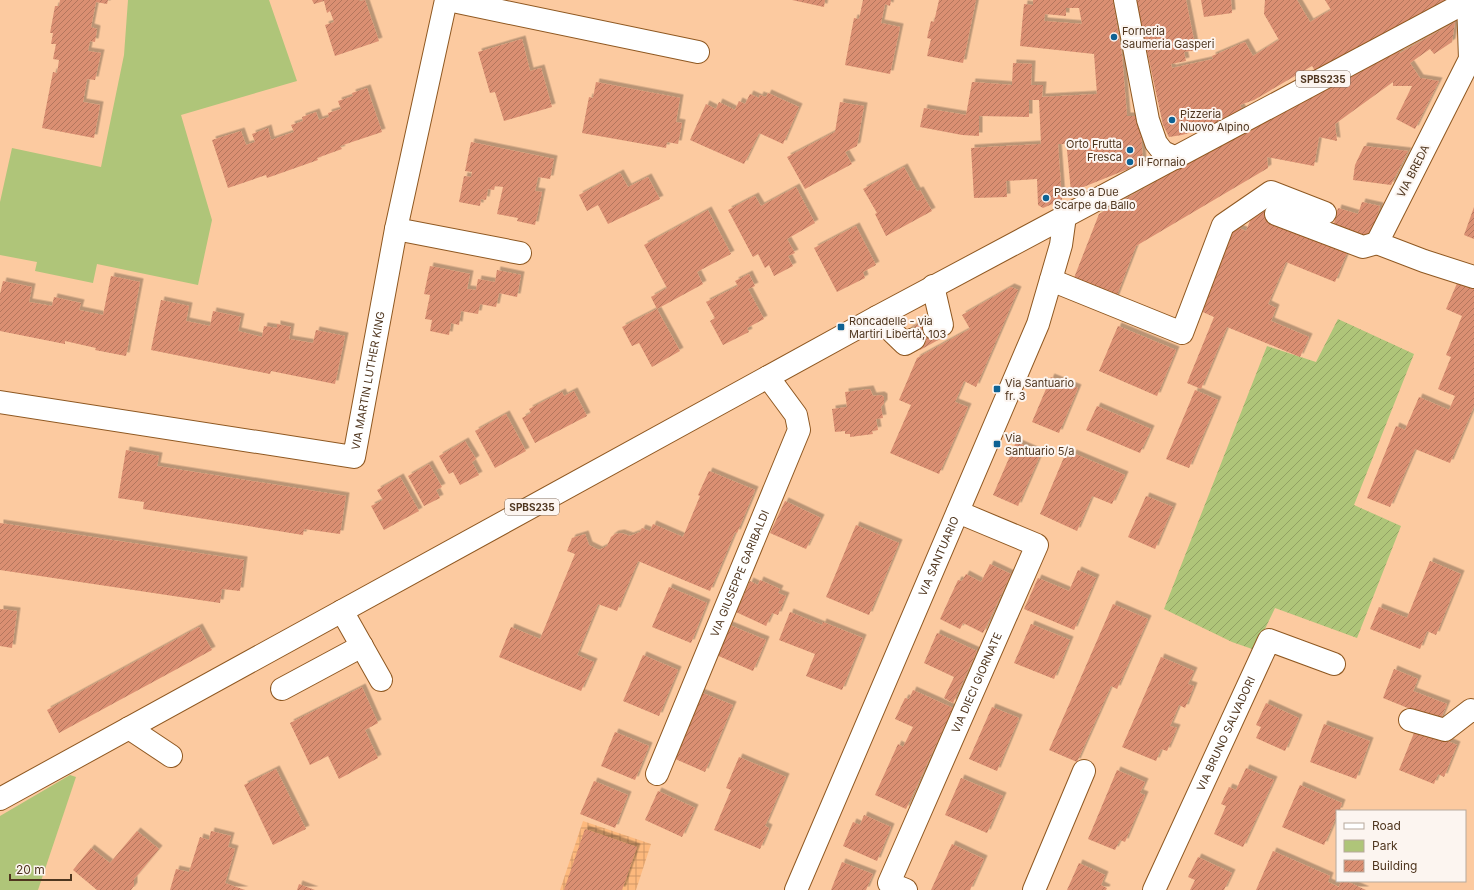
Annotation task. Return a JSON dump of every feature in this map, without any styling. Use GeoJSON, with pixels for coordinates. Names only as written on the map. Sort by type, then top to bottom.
{"type":"FeatureCollection","features":[{"type":"Feature","properties":{"kind":"street"},"geometry":{"type":"LineString","coordinates":[[447,0],[698,52]]}},
{"type":"Feature","properties":{"kind":"street","name":"VIA MARTIN LUTHER KING"},"geometry":{"type":"LineString","coordinates":[[0,402],[354,457],[396,229],[447,0]]}},
{"type":"Feature","properties":{"kind":"street"},"geometry":{"type":"LineString","coordinates":[[1125,0],[1148,120],[1156,143],[1163,152],[1176,158]]}},
{"type":"Feature","properties":{"kind":"street","name":"SPBS235"},"geometry":{"type":"LineString","coordinates":[[2,798],[933,286],[1469,1]]}},
{"type":"Feature","properties":{"kind":"street","name":"VIA BREDA"},"geometry":{"type":"LineString","coordinates":[[1377,243],[1470,59],[1469,1]]}},
{"type":"Feature","properties":{"kind":"street"},"geometry":{"type":"LineString","coordinates":[[1051,280],[1182,333],[1223,225],[1271,192],[1325,213]]}},
{"type":"Feature","properties":{"kind":"street"},"geometry":{"type":"LineString","coordinates":[[1276,214],[1363,247],[1377,243],[1424,261],[1474,277]]}},
{"type":"Feature","properties":{"kind":"street","name":"VIA SANTUARIO"},"geometry":{"type":"LineString","coordinates":[[796,890],[1038,324],[1061,245],[1065,216]]}},
{"type":"Feature","properties":{"kind":"street"},"geometry":{"type":"LineString","coordinates":[[396,229],[520,253]]}},
{"type":"Feature","properties":{"kind":"street"},"geometry":{"type":"LineString","coordinates":[[933,286],[942,325],[934,328]]}},
{"type":"Feature","properties":{"kind":"street"},"geometry":{"type":"LineString","coordinates":[[877,317],[905,344],[914,339]]}},
{"type":"Feature","properties":{"kind":"street","name":"VIA GIUSEPPE GARIBALDI"},"geometry":{"type":"LineString","coordinates":[[657,774],[799,430],[796,415],[768,377]]}},
{"type":"Feature","properties":{"kind":"street","name":"VIA DIECI GIORNATE"},"geometry":{"type":"LineString","coordinates":[[906,890],[889,883],[1037,545],[958,512]]}},
{"type":"Feature","properties":{"kind":"street"},"geometry":{"type":"LineString","coordinates":[[342,611],[381,680]]}},
{"type":"Feature","properties":{"kind":"street","name":"VIA BRUNO SALVADORI"},"geometry":{"type":"LineString","coordinates":[[1154,890],[1269,640],[1334,664]]}},
{"type":"Feature","properties":{"kind":"street"},"geometry":{"type":"LineString","coordinates":[[282,689],[362,646]]}},
{"type":"Feature","properties":{"kind":"street"},"geometry":{"type":"LineString","coordinates":[[1410,720],[1445,730],[1471,710],[1474,711]]}},
{"type":"Feature","properties":{"kind":"street"},"geometry":{"type":"LineString","coordinates":[[129,728],[171,756]]}},
{"type":"Feature","properties":{"kind":"street"},"geometry":{"type":"LineString","coordinates":[[1034,890],[1084,771]]}},
{"type":"Feature","properties":{"kind":"shaded area"},"geometry":{"type":"Polygon","coordinates":[[[583,821],[651,844],[636,890],[560,890],[583,821]]]}},
{"type":"Feature","properties":{"kind":"green space"},"geometry":{"type":"Polygon","coordinates":[[[128,0],[269,0],[297,81],[181,115],[212,220],[198,285],[97,264],[93,283],[35,271],[37,262],[0,255],[0,202],[12,148],[101,167],[124,55],[128,0]]]}},
{"type":"Feature","properties":{"kind":"green space"},"geometry":{"type":"Polygon","coordinates":[[[1338,319],[1414,354],[1354,505],[1401,526],[1357,638],[1275,608],[1255,650],[1232,642],[1164,609],[1267,346],[1316,362],[1338,319]]]}},
{"type":"Feature","properties":{"kind":"green space"},"geometry":{"type":"Polygon","coordinates":[[[70,775],[76,777],[38,890],[0,890],[0,816],[70,775]]]}},
{"type":"Feature","properties":{"kind":"building"},"geometry":{"type":"Polygon","coordinates":[[[60,0],[108,0],[107,4],[96,2],[91,27],[97,29],[95,42],[90,41],[88,51],[101,53],[95,80],[87,79],[83,102],[100,105],[94,138],[42,128],[53,72],[57,73],[59,60],[53,59],[56,44],[51,44],[53,33],[50,33],[55,6],[59,6],[60,0]]]}},
{"type":"Feature","properties":{"kind":"building"},"geometry":{"type":"Polygon","coordinates":[[[312,0],[365,0],[379,41],[335,56],[325,25],[334,22],[330,11],[327,13],[324,1],[314,4],[312,0]]]}},
{"type":"Feature","properties":{"kind":"building"},"geometry":{"type":"Polygon","coordinates":[[[792,0],[825,0],[824,7],[792,0]]]}},
{"type":"Feature","properties":{"kind":"building"},"geometry":{"type":"Polygon","coordinates":[[[863,0],[891,0],[890,6],[885,4],[881,23],[900,27],[890,74],[845,65],[854,18],[859,19],[863,0]]]}},
{"type":"Feature","properties":{"kind":"building"},"geometry":{"type":"Polygon","coordinates":[[[939,0],[976,0],[963,63],[927,56],[931,39],[927,38],[931,21],[934,22],[939,0]]]}},
{"type":"Feature","properties":{"kind":"building"},"geometry":{"type":"Polygon","coordinates":[[[1033,0],[1113,0],[1122,56],[1127,116],[1140,116],[1143,163],[1071,192],[1067,150],[1080,149],[1080,144],[1058,144],[1062,200],[1043,208],[1038,205],[1037,179],[1006,181],[1007,197],[974,198],[971,148],[1041,144],[1039,100],[1029,100],[1029,117],[979,116],[979,136],[962,135],[920,127],[924,108],[966,115],[972,82],[1012,85],[1013,63],[1032,64],[1031,85],[1043,85],[1042,97],[1097,94],[1094,54],[1020,46],[1024,4],[1033,5],[1033,0]],[[1066,8],[1066,16],[1045,14],[1044,21],[1082,24],[1079,8],[1066,8]]]}},
{"type":"Feature","properties":{"kind":"building"},"geometry":{"type":"Polygon","coordinates":[[[1136,0],[1186,0],[1196,50],[1184,52],[1186,61],[1171,64],[1172,68],[1213,59],[1212,56],[1245,42],[1253,56],[1279,40],[1264,14],[1265,0],[1297,0],[1310,22],[1331,10],[1325,0],[1447,0],[1317,74],[1312,66],[1254,100],[1240,105],[1244,113],[1199,130],[1169,137],[1163,125],[1136,0]]]}},
{"type":"Feature","properties":{"kind":"building"},"geometry":{"type":"Polygon","coordinates":[[[1201,0],[1231,0],[1232,13],[1204,17],[1201,0]]]}},
{"type":"Feature","properties":{"kind":"building"},"geometry":{"type":"Polygon","coordinates":[[[1455,22],[1452,42],[1434,54],[1430,49],[1410,63],[1420,78],[1439,81],[1415,129],[1396,119],[1412,86],[1393,86],[1393,82],[1335,124],[1337,141],[1319,137],[1314,166],[1267,157],[1268,168],[1136,246],[1115,300],[1072,283],[1099,214],[1395,45],[1400,53],[1455,22]]]}},
{"type":"Feature","properties":{"kind":"building"},"geometry":{"type":"Polygon","coordinates":[[[522,39],[530,71],[541,68],[552,107],[504,121],[495,92],[490,93],[478,52],[522,39]]]}},
{"type":"Feature","properties":{"kind":"building"},"geometry":{"type":"Polygon","coordinates":[[[596,82],[680,98],[676,122],[682,123],[678,144],[667,142],[666,148],[582,133],[589,97],[593,98],[596,82]]]}},
{"type":"Feature","properties":{"kind":"building"},"geometry":{"type":"Polygon","coordinates":[[[367,88],[382,132],[340,146],[342,149],[317,158],[318,160],[267,178],[266,175],[228,188],[212,140],[241,131],[246,145],[255,142],[252,134],[268,128],[271,140],[294,132],[291,125],[303,121],[302,117],[316,112],[319,120],[329,117],[328,113],[341,109],[338,101],[353,96],[352,93],[367,88]]]}},
{"type":"Feature","properties":{"kind":"building"},"geometry":{"type":"Polygon","coordinates":[[[768,93],[799,107],[783,144],[759,133],[744,164],[690,140],[706,104],[716,109],[719,102],[735,110],[739,101],[745,104],[750,94],[759,98],[760,95],[766,97],[768,93]]]}},
{"type":"Feature","properties":{"kind":"building"},"geometry":{"type":"Polygon","coordinates":[[[840,102],[864,106],[857,146],[845,152],[852,164],[805,189],[787,157],[835,132],[840,102]]]}},
{"type":"Feature","properties":{"kind":"building"},"geometry":{"type":"Polygon","coordinates":[[[471,142],[554,159],[550,179],[538,177],[535,191],[542,192],[535,225],[517,221],[518,218],[497,214],[503,187],[495,186],[494,190],[488,189],[486,200],[481,199],[480,206],[459,202],[464,176],[471,177],[472,172],[465,171],[471,142]]]}},
{"type":"Feature","properties":{"kind":"building"},"geometry":{"type":"Polygon","coordinates":[[[1364,146],[1408,151],[1391,185],[1353,180],[1355,165],[1364,146]]]}},
{"type":"Feature","properties":{"kind":"building"},"geometry":{"type":"Polygon","coordinates":[[[904,167],[917,191],[920,190],[932,211],[886,236],[875,214],[877,213],[863,189],[904,167]]]}},
{"type":"Feature","properties":{"kind":"building"},"geometry":{"type":"Polygon","coordinates":[[[620,173],[628,187],[648,177],[660,199],[608,224],[598,205],[587,211],[579,195],[620,173]]]}},
{"type":"Feature","properties":{"kind":"building"},"geometry":{"type":"Polygon","coordinates":[[[796,187],[815,223],[787,239],[795,253],[788,256],[793,266],[774,276],[769,265],[765,268],[758,254],[753,257],[728,210],[755,196],[761,206],[796,187]]]}},
{"type":"Feature","properties":{"kind":"building"},"geometry":{"type":"Polygon","coordinates":[[[1362,202],[1380,206],[1372,237],[1333,227],[1338,208],[1358,214],[1362,202]]]}},
{"type":"Feature","properties":{"kind":"building"},"geometry":{"type":"Polygon","coordinates":[[[1474,207],[1474,239],[1464,235],[1474,207]]]}},
{"type":"Feature","properties":{"kind":"building"},"geometry":{"type":"Polygon","coordinates":[[[1255,208],[1349,248],[1335,282],[1286,262],[1268,304],[1276,308],[1271,321],[1309,337],[1300,357],[1227,327],[1201,389],[1187,383],[1214,317],[1196,309],[1231,225],[1246,231],[1255,208]]]}},
{"type":"Feature","properties":{"kind":"building"},"geometry":{"type":"Polygon","coordinates":[[[708,210],[731,254],[697,272],[703,284],[657,309],[651,297],[667,288],[644,245],[708,210]]]}},
{"type":"Feature","properties":{"kind":"building"},"geometry":{"type":"Polygon","coordinates":[[[856,226],[876,265],[863,272],[865,278],[837,292],[814,248],[856,226]]]}},
{"type":"Feature","properties":{"kind":"building"},"geometry":{"type":"Polygon","coordinates":[[[430,266],[470,274],[467,289],[476,290],[478,279],[495,282],[497,270],[521,275],[517,297],[499,293],[496,307],[480,304],[478,314],[461,311],[459,325],[451,323],[449,335],[430,331],[432,320],[425,319],[430,295],[424,294],[430,266]]]}},
{"type":"Feature","properties":{"kind":"building"},"geometry":{"type":"Polygon","coordinates":[[[749,274],[755,286],[748,289],[764,319],[747,328],[749,332],[723,345],[710,321],[715,318],[706,302],[738,286],[735,281],[749,274]]]}},
{"type":"Feature","properties":{"kind":"building"},"geometry":{"type":"Polygon","coordinates":[[[1461,274],[1474,279],[1474,406],[1450,463],[1415,449],[1390,507],[1367,498],[1396,426],[1405,430],[1419,397],[1449,410],[1455,396],[1438,389],[1451,357],[1446,355],[1462,316],[1446,309],[1461,274]]]}},
{"type":"Feature","properties":{"kind":"building"},"geometry":{"type":"Polygon","coordinates":[[[111,276],[140,282],[126,356],[95,350],[96,348],[65,341],[65,344],[0,331],[0,294],[3,281],[32,287],[29,302],[52,306],[54,297],[81,303],[79,310],[103,315],[111,276]]]}},
{"type":"Feature","properties":{"kind":"building"},"geometry":{"type":"Polygon","coordinates":[[[1011,287],[1018,290],[976,387],[964,381],[955,402],[968,407],[939,474],[890,453],[911,405],[899,400],[917,358],[970,329],[962,315],[1011,287]]]}},
{"type":"Feature","properties":{"kind":"building"},"geometry":{"type":"Polygon","coordinates":[[[161,300],[189,306],[186,321],[210,326],[213,311],[241,317],[238,331],[262,337],[264,326],[277,328],[277,324],[291,327],[289,339],[313,343],[316,330],[345,336],[335,384],[271,371],[270,374],[151,350],[161,300]]]}},
{"type":"Feature","properties":{"kind":"building"},"geometry":{"type":"Polygon","coordinates":[[[657,309],[680,351],[652,367],[639,343],[632,346],[622,327],[657,309]]]}},
{"type":"Feature","properties":{"kind":"building"},"geometry":{"type":"Polygon","coordinates":[[[929,318],[940,339],[920,350],[908,330],[929,318]]]}},
{"type":"Feature","properties":{"kind":"building"},"geometry":{"type":"Polygon","coordinates":[[[1118,326],[1176,350],[1157,396],[1099,371],[1118,326]]]}},
{"type":"Feature","properties":{"kind":"building"},"geometry":{"type":"Polygon","coordinates":[[[1051,377],[1078,388],[1059,433],[1032,422],[1051,377]]]}},
{"type":"Feature","properties":{"kind":"building"},"geometry":{"type":"Polygon","coordinates":[[[870,389],[873,396],[881,395],[884,397],[884,403],[881,407],[883,418],[876,419],[878,430],[872,431],[873,434],[850,437],[850,434],[845,434],[845,431],[835,432],[832,409],[847,407],[845,392],[870,389]]]}},
{"type":"Feature","properties":{"kind":"building"},"geometry":{"type":"Polygon","coordinates":[[[1195,390],[1218,400],[1189,468],[1166,459],[1195,390]]]}},
{"type":"Feature","properties":{"kind":"building"},"geometry":{"type":"Polygon","coordinates":[[[574,391],[587,416],[535,443],[522,418],[531,413],[529,409],[562,392],[564,396],[574,391]]]}},
{"type":"Feature","properties":{"kind":"building"},"geometry":{"type":"Polygon","coordinates":[[[1097,406],[1151,429],[1140,453],[1086,430],[1097,406]]]}},
{"type":"Feature","properties":{"kind":"building"},"geometry":{"type":"Polygon","coordinates":[[[506,414],[526,451],[495,468],[475,431],[506,414]]]}},
{"type":"Feature","properties":{"kind":"building"},"geometry":{"type":"Polygon","coordinates":[[[465,441],[476,459],[472,462],[479,475],[460,485],[453,472],[449,474],[439,456],[465,441]]]}},
{"type":"Feature","properties":{"kind":"building"},"geometry":{"type":"Polygon","coordinates":[[[1016,442],[1041,453],[1018,506],[993,495],[1016,442]]]}},
{"type":"Feature","properties":{"kind":"building"},"geometry":{"type":"Polygon","coordinates":[[[126,450],[159,456],[157,466],[346,496],[340,534],[304,529],[303,535],[143,509],[144,502],[118,498],[126,450]]]}},
{"type":"Feature","properties":{"kind":"building"},"geometry":{"type":"Polygon","coordinates":[[[1073,453],[1125,475],[1112,504],[1092,496],[1077,531],[1040,514],[1064,457],[1071,458],[1073,453]]]}},
{"type":"Feature","properties":{"kind":"building"},"geometry":{"type":"Polygon","coordinates":[[[429,464],[442,487],[436,490],[440,498],[424,506],[408,476],[429,464]]]}},
{"type":"Feature","properties":{"kind":"building"},"geometry":{"type":"Polygon","coordinates":[[[709,471],[755,490],[710,591],[638,561],[617,611],[598,604],[577,655],[594,662],[581,691],[499,657],[511,627],[540,639],[575,554],[567,551],[572,538],[585,534],[589,545],[599,550],[607,546],[611,537],[615,534],[621,533],[630,536],[640,532],[642,528],[650,531],[653,524],[683,537],[700,496],[698,495],[709,471]]]}},
{"type":"Feature","properties":{"kind":"building"},"geometry":{"type":"Polygon","coordinates":[[[400,477],[419,511],[384,530],[371,506],[383,500],[377,490],[400,477]]]}},
{"type":"Feature","properties":{"kind":"building"},"geometry":{"type":"Polygon","coordinates":[[[1146,496],[1173,507],[1155,549],[1128,537],[1146,496]]]}},
{"type":"Feature","properties":{"kind":"building"},"geometry":{"type":"Polygon","coordinates":[[[785,501],[821,518],[806,549],[770,533],[785,501]]]}},
{"type":"Feature","properties":{"kind":"building"},"geometry":{"type":"Polygon","coordinates":[[[0,523],[244,560],[240,591],[222,589],[220,603],[0,570],[0,523]]]}},
{"type":"Feature","properties":{"kind":"building"},"geometry":{"type":"Polygon","coordinates":[[[856,525],[899,543],[869,615],[826,597],[856,525]]]}},
{"type":"Feature","properties":{"kind":"building"},"geometry":{"type":"Polygon","coordinates":[[[1430,561],[1461,574],[1436,635],[1427,631],[1420,649],[1370,629],[1379,607],[1407,618],[1430,561]]]}},
{"type":"Feature","properties":{"kind":"building"},"geometry":{"type":"Polygon","coordinates":[[[990,564],[1011,574],[983,633],[963,623],[960,629],[940,619],[958,580],[962,581],[966,574],[981,582],[990,564]]]}},
{"type":"Feature","properties":{"kind":"building"},"geometry":{"type":"Polygon","coordinates":[[[1078,570],[1096,578],[1074,630],[1024,609],[1038,578],[1069,591],[1078,570]]]}},
{"type":"Feature","properties":{"kind":"building"},"geometry":{"type":"Polygon","coordinates":[[[760,580],[780,589],[778,593],[786,596],[778,615],[772,613],[766,626],[736,612],[750,581],[758,585],[760,580]]]}},
{"type":"Feature","properties":{"kind":"building"},"geometry":{"type":"Polygon","coordinates":[[[669,587],[707,603],[691,643],[652,627],[669,587]]]}},
{"type":"Feature","properties":{"kind":"building"},"geometry":{"type":"Polygon","coordinates":[[[1113,604],[1148,619],[1117,689],[1111,686],[1077,762],[1049,750],[1113,604]]]}},
{"type":"Feature","properties":{"kind":"building"},"geometry":{"type":"Polygon","coordinates":[[[0,609],[17,611],[12,648],[0,646],[0,609]]]}},
{"type":"Feature","properties":{"kind":"building"},"geometry":{"type":"Polygon","coordinates":[[[790,612],[822,625],[823,622],[863,638],[842,690],[806,676],[815,654],[779,640],[790,612]]]}},
{"type":"Feature","properties":{"kind":"building"},"geometry":{"type":"Polygon","coordinates":[[[727,624],[766,640],[753,671],[714,654],[727,624]]]}},
{"type":"Feature","properties":{"kind":"building"},"geometry":{"type":"Polygon","coordinates":[[[1031,624],[1070,640],[1054,679],[1014,663],[1031,624]]]}},
{"type":"Feature","properties":{"kind":"building"},"geometry":{"type":"Polygon","coordinates":[[[199,627],[212,650],[59,733],[47,710],[199,627]]]}},
{"type":"Feature","properties":{"kind":"building"},"geometry":{"type":"Polygon","coordinates":[[[937,633],[977,651],[953,703],[944,698],[954,677],[924,663],[937,633]]]}},
{"type":"Feature","properties":{"kind":"building"},"geometry":{"type":"Polygon","coordinates":[[[643,655],[678,670],[659,716],[623,701],[643,655]]]}},
{"type":"Feature","properties":{"kind":"building"},"geometry":{"type":"Polygon","coordinates":[[[1161,657],[1194,671],[1188,684],[1194,686],[1185,708],[1179,705],[1170,726],[1177,728],[1167,751],[1161,749],[1156,761],[1122,747],[1161,657]]]}},
{"type":"Feature","properties":{"kind":"building"},"geometry":{"type":"Polygon","coordinates":[[[1394,669],[1418,679],[1413,691],[1447,704],[1440,721],[1383,698],[1394,669]]]}},
{"type":"Feature","properties":{"kind":"building"},"geometry":{"type":"Polygon","coordinates":[[[362,687],[378,723],[365,730],[378,758],[339,779],[328,756],[310,765],[290,723],[362,687]]]}},
{"type":"Feature","properties":{"kind":"building"},"geometry":{"type":"Polygon","coordinates":[[[913,690],[953,708],[906,809],[875,795],[898,744],[903,747],[913,727],[895,719],[905,698],[909,699],[913,690]]]}},
{"type":"Feature","properties":{"kind":"building"},"geometry":{"type":"Polygon","coordinates":[[[700,692],[733,705],[705,772],[673,758],[700,692]]]}},
{"type":"Feature","properties":{"kind":"building"},"geometry":{"type":"Polygon","coordinates":[[[1266,703],[1299,718],[1285,751],[1256,738],[1261,727],[1256,725],[1266,703]]]}},
{"type":"Feature","properties":{"kind":"building"},"geometry":{"type":"Polygon","coordinates":[[[992,707],[1019,718],[997,771],[969,759],[992,707]]]}},
{"type":"Feature","properties":{"kind":"building"},"geometry":{"type":"Polygon","coordinates":[[[1324,724],[1370,741],[1356,779],[1310,762],[1324,724]]]}},
{"type":"Feature","properties":{"kind":"building"},"geometry":{"type":"Polygon","coordinates":[[[1416,728],[1457,745],[1444,777],[1438,774],[1434,784],[1399,770],[1416,728]]]}},
{"type":"Feature","properties":{"kind":"building"},"geometry":{"type":"Polygon","coordinates":[[[615,732],[649,746],[635,780],[601,766],[615,732]]]}},
{"type":"Feature","properties":{"kind":"building"},"geometry":{"type":"Polygon","coordinates":[[[739,757],[786,777],[765,826],[769,828],[760,849],[714,830],[731,790],[726,788],[739,757]]]}},
{"type":"Feature","properties":{"kind":"building"},"geometry":{"type":"Polygon","coordinates":[[[1246,768],[1274,780],[1243,847],[1214,834],[1226,806],[1221,804],[1229,787],[1236,790],[1246,768]]]}},
{"type":"Feature","properties":{"kind":"building"},"geometry":{"type":"Polygon","coordinates":[[[276,769],[306,829],[273,845],[244,785],[276,769]]]}},
{"type":"Feature","properties":{"kind":"building"},"geometry":{"type":"Polygon","coordinates":[[[1117,770],[1145,782],[1140,793],[1145,795],[1125,842],[1120,840],[1115,850],[1088,839],[1117,770]]]}},
{"type":"Feature","properties":{"kind":"building"},"geometry":{"type":"Polygon","coordinates":[[[961,778],[1003,796],[987,833],[945,815],[961,778]]]}},
{"type":"Feature","properties":{"kind":"building"},"geometry":{"type":"Polygon","coordinates":[[[594,781],[628,795],[615,828],[580,814],[594,781]]]}},
{"type":"Feature","properties":{"kind":"building"},"geometry":{"type":"Polygon","coordinates":[[[1300,785],[1342,803],[1339,810],[1336,810],[1336,817],[1324,845],[1282,827],[1300,785]]]}},
{"type":"Feature","properties":{"kind":"building"},"geometry":{"type":"Polygon","coordinates":[[[658,791],[695,808],[682,837],[645,820],[658,791]]]}},
{"type":"Feature","properties":{"kind":"building"},"geometry":{"type":"Polygon","coordinates":[[[864,815],[891,827],[877,861],[843,846],[853,822],[860,825],[864,815]]]}},
{"type":"Feature","properties":{"kind":"building"},"geometry":{"type":"Polygon","coordinates":[[[585,829],[637,847],[622,890],[564,890],[585,829]]]}},
{"type":"Feature","properties":{"kind":"building"},"geometry":{"type":"Polygon","coordinates":[[[137,831],[159,849],[134,879],[134,886],[131,890],[97,890],[73,870],[91,848],[110,863],[137,831]]]}},
{"type":"Feature","properties":{"kind":"building"},"geometry":{"type":"Polygon","coordinates":[[[211,831],[231,836],[228,847],[235,849],[225,883],[245,890],[170,890],[176,869],[189,872],[200,837],[209,840],[211,831]]]}},
{"type":"Feature","properties":{"kind":"building"},"geometry":{"type":"Polygon","coordinates":[[[952,844],[984,859],[970,890],[931,890],[952,844]]]}},
{"type":"Feature","properties":{"kind":"building"},"geometry":{"type":"Polygon","coordinates":[[[1273,851],[1330,876],[1328,882],[1339,887],[1341,882],[1348,882],[1366,890],[1256,890],[1273,851]]]}},
{"type":"Feature","properties":{"kind":"building"},"geometry":{"type":"Polygon","coordinates":[[[1198,857],[1232,873],[1224,890],[1190,890],[1195,880],[1188,877],[1198,857]]]}},
{"type":"Feature","properties":{"kind":"building"},"geometry":{"type":"Polygon","coordinates":[[[842,862],[873,874],[866,890],[831,890],[842,862]]]}},
{"type":"Feature","properties":{"kind":"building"},"geometry":{"type":"Polygon","coordinates":[[[1079,863],[1105,875],[1101,885],[1107,888],[1106,890],[1067,890],[1079,863]]]}},
{"type":"Feature","properties":{"kind":"building"},"geometry":{"type":"Polygon","coordinates":[[[299,884],[315,890],[297,890],[299,884]]]}},
{"type":"Feature","properties":{"kind":"place","name":"Forneria Saumeria Gasperi"},"geometry":{"type":"Point","coordinates":[1114,37]}},
{"type":"Feature","properties":{"kind":"place","name":"Pizzeria Nuovo Alpino"},"geometry":{"type":"Point","coordinates":[1172,120]}},
{"type":"Feature","properties":{"kind":"place","name":"Orto Frutta Fresca"},"geometry":{"type":"Point","coordinates":[1130,150]}},
{"type":"Feature","properties":{"kind":"place","name":"Il Fornaio"},"geometry":{"type":"Point","coordinates":[1130,162]}},
{"type":"Feature","properties":{"kind":"place","name":"Passo a Due Scarpe da Ballo"},"geometry":{"type":"Point","coordinates":[1046,198]}},
{"type":"Feature","properties":{"kind":"place","name":"Roncadelle - via Martiri Libertà, 103"},"geometry":{"type":"Point","coordinates":[841,327]}},
{"type":"Feature","properties":{"kind":"place","name":"Via Santuario fr. 3"},"geometry":{"type":"Point","coordinates":[997,389]}},
{"type":"Feature","properties":{"kind":"place","name":"Via Santuario 5/a"},"geometry":{"type":"Point","coordinates":[997,444]}}]}
